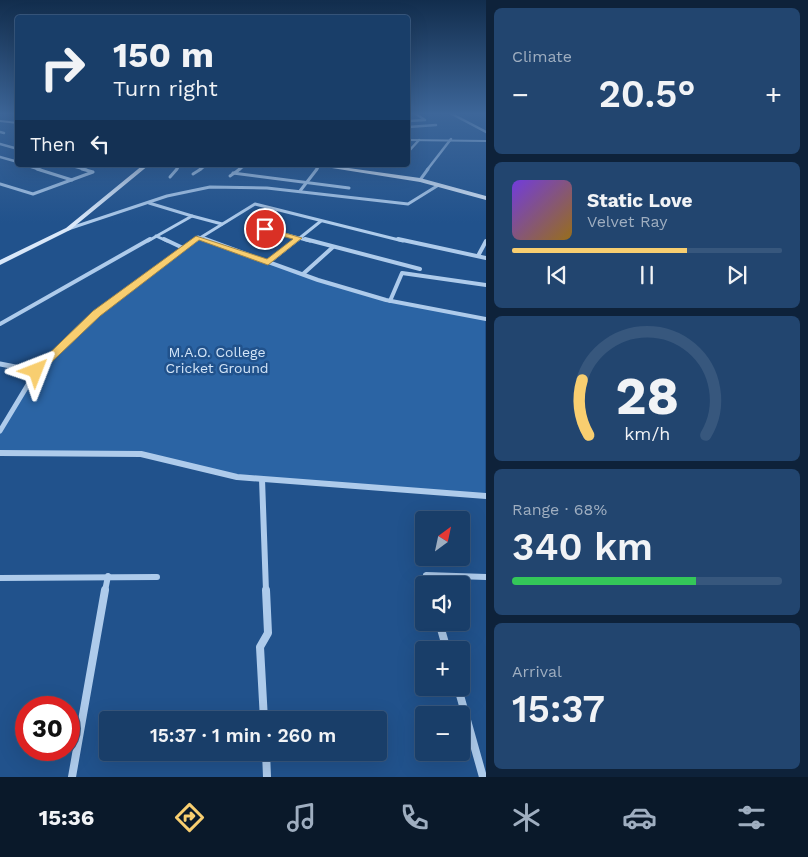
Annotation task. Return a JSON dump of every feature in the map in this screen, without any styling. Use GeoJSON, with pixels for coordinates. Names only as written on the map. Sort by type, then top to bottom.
{"type":"FeatureCollection","features":[{"type":"Feature","properties":{"kind":"main road"},"geometry":{"type":"LineString","coordinates":[[0,263],[68,228],[144,167]]}},
{"type":"Feature","properties":{"kind":"main road"},"geometry":{"type":"LineString","coordinates":[[332,167],[420,180],[486,198]]}},
{"type":"Feature","properties":{"kind":"street"},"geometry":{"type":"LineString","coordinates":[[420,180],[443,150]]}},
{"type":"Feature","properties":{"kind":"street"},"geometry":{"type":"LineString","coordinates":[[0,157],[15,161]]}},
{"type":"Feature","properties":{"kind":"street"},"geometry":{"type":"LineString","coordinates":[[31,167],[72,180]]}},
{"type":"Feature","properties":{"kind":"street"},"geometry":{"type":"LineString","coordinates":[[0,184],[33,194],[93,172],[76,167]]}},
{"type":"Feature","properties":{"kind":"street"},"geometry":{"type":"LineString","coordinates":[[170,177],[178,167]]}},
{"type":"Feature","properties":{"kind":"street"},"geometry":{"type":"LineString","coordinates":[[193,174],[204,167]]}},
{"type":"Feature","properties":{"kind":"street"},"geometry":{"type":"LineString","coordinates":[[230,176],[243,167]]}},
{"type":"Feature","properties":{"kind":"street"},"geometry":{"type":"LineString","coordinates":[[300,191],[317,167]]}},
{"type":"Feature","properties":{"kind":"street"},"geometry":{"type":"LineString","coordinates":[[234,173],[349,188]]}},
{"type":"Feature","properties":{"kind":"street"},"geometry":{"type":"LineString","coordinates":[[68,228],[75,228],[148,203],[198,189],[232,186],[355,196],[408,204],[437,186]]}},
{"type":"Feature","properties":{"kind":"street"},"geometry":{"type":"LineString","coordinates":[[148,203],[222,224]]}},
{"type":"Feature","properties":{"kind":"street"},"geometry":{"type":"LineString","coordinates":[[0,431],[36,371],[96,314],[183,248],[255,204],[321,221],[486,258]]}},
{"type":"Feature","properties":{"kind":"street"},"geometry":{"type":"LineString","coordinates":[[0,324],[192,216]]}},
{"type":"Feature","properties":{"kind":"street"},"geometry":{"type":"LineString","coordinates":[[268,262],[321,221]]}},
{"type":"Feature","properties":{"kind":"street"},"geometry":{"type":"LineString","coordinates":[[265,229],[420,269]]}},
{"type":"Feature","properties":{"kind":"street"},"geometry":{"type":"LineString","coordinates":[[156,236],[183,248]]}},
{"type":"Feature","properties":{"kind":"street"},"geometry":{"type":"LineString","coordinates":[[198,238],[390,301],[486,319]]}},
{"type":"Feature","properties":{"kind":"street"},"geometry":{"type":"LineString","coordinates":[[478,256],[486,241]]}},
{"type":"Feature","properties":{"kind":"street"},"geometry":{"type":"LineString","coordinates":[[303,274],[333,247]]}},
{"type":"Feature","properties":{"kind":"street"},"geometry":{"type":"LineString","coordinates":[[390,301],[402,273],[486,286]]}},
{"type":"Feature","properties":{"kind":"street"},"geometry":{"type":"LineString","coordinates":[[0,364],[36,371]]}},
{"type":"Feature","properties":{"kind":"street"},"geometry":{"type":"LineString","coordinates":[[0,453],[141,454],[238,477],[486,496]]}},
{"type":"Feature","properties":{"kind":"street"},"geometry":{"type":"LineString","coordinates":[[262,479],[268,633],[260,647],[264,711]]}},
{"type":"Feature","properties":{"kind":"street"},"geometry":{"type":"LineString","coordinates":[[72,777],[108,576]]}},
{"type":"Feature","properties":{"kind":"street"},"geometry":{"type":"LineString","coordinates":[[0,578],[157,577]]}},
{"type":"Feature","properties":{"kind":"street"},"geometry":{"type":"LineString","coordinates":[[470,577],[486,577]]}},
{"type":"Feature","properties":{"kind":"street"},"geometry":{"type":"LineString","coordinates":[[460,696],[483,777]]}},
{"type":"Feature","properties":{"kind":"street"},"geometry":{"type":"LineString","coordinates":[[266,761],[267,777]]}},
{"type":"Feature","properties":{"kind":"green space","name":"M.A.O. College Cricket Ground"},"geometry":{"type":"Polygon","coordinates":[[[198,237],[318,280],[390,301],[485,319],[485,496],[237,477],[141,454],[0,453],[0,433],[36,371],[96,313],[198,237]]]}},
{"type":"Feature","properties":{"kind":"route"},"geometry":{"type":"LineString","coordinates":[[36,371],[96,314],[198,238],[268,262],[298,238],[265,229]]}}]}
